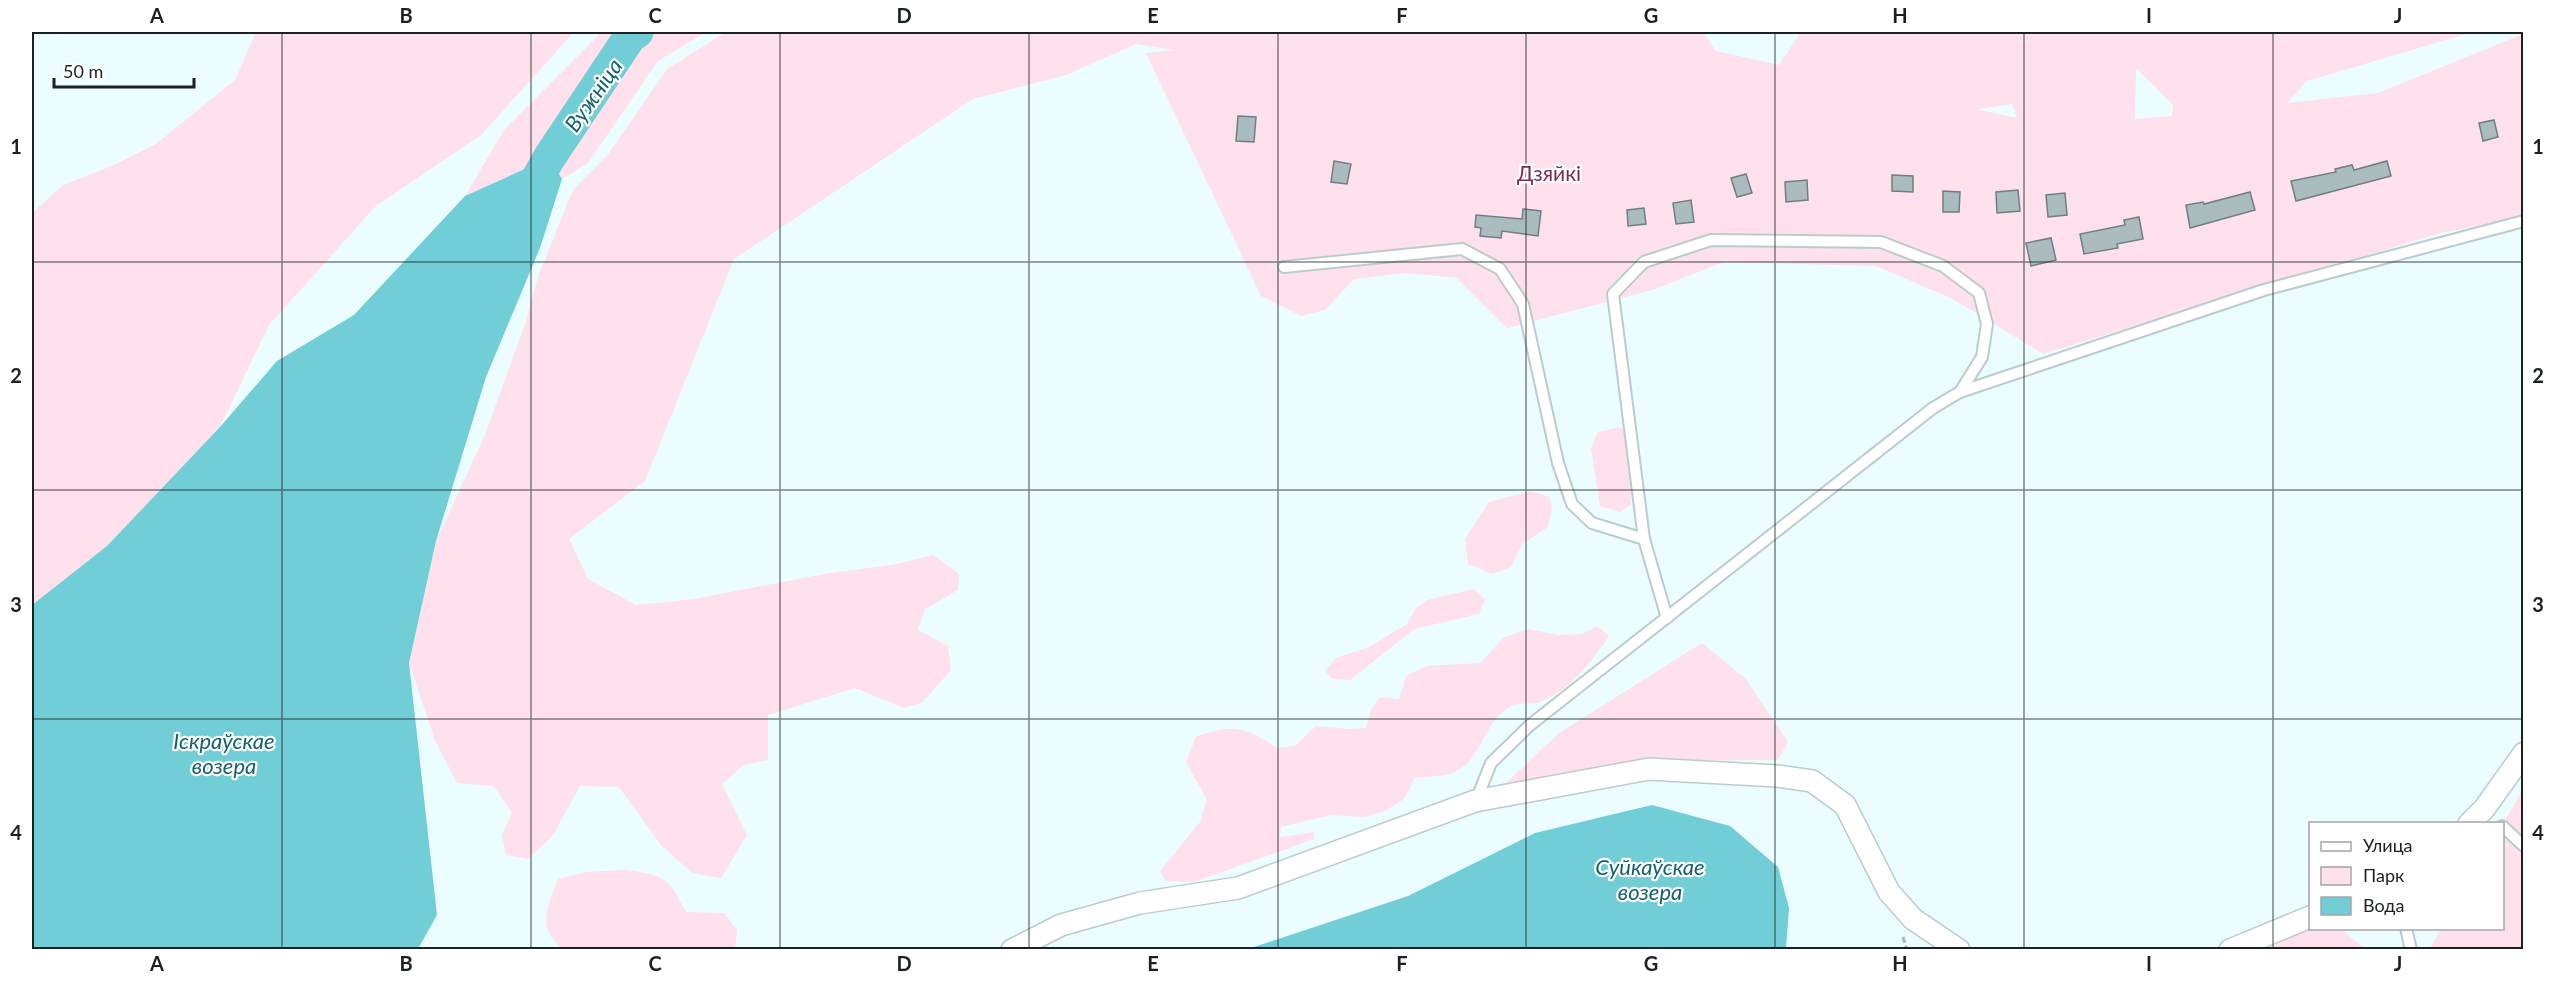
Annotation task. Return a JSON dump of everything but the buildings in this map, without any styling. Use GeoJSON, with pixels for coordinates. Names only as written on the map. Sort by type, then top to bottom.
{"type":"FeatureCollection","features":[{"type":"Feature","properties":{"kind":"street"},"geometry":{"type":"LineString","coordinates":[[2489,821],[2523,753]]}},
{"type":"Feature","properties":{"kind":"street"},"geometry":{"type":"LineString","coordinates":[[1012,950],[1061,925],[1140,903],[1238,888],[1475,801],[1649,770],[1777,776],[1812,781],[1845,805],[1889,892],[1913,919],[1959,950]]}},
{"type":"Feature","properties":{"kind":"street"},"geometry":{"type":"LineString","coordinates":[[2229,950],[2309,917]]}},
{"type":"Feature","properties":{"kind":"lane"},"geometry":{"type":"LineString","coordinates":[[1475,801],[1491,763],[1530,725],[1933,408],[1960,392],[2264,290],[2523,220]]}},
{"type":"Feature","properties":{"kind":"lane"},"geometry":{"type":"LineString","coordinates":[[1667,618],[1644,539],[1613,294],[1644,262],[1711,240],[1881,242],[1943,266],[1979,293],[1987,324],[1982,357],[1960,392]]}},
{"type":"Feature","properties":{"kind":"lane"},"geometry":{"type":"LineString","coordinates":[[1284,267],[1462,249],[1500,269],[1523,304],[1558,464],[1572,504],[1592,523],[1644,539]]}},
{"type":"Feature","properties":{"kind":"lane"},"geometry":{"type":"LineString","coordinates":[[2504,832],[2523,846]]}},
{"type":"Feature","properties":{"kind":"lane"},"geometry":{"type":"LineString","coordinates":[[2406,930],[2411,950]]}},
{"type":"Feature","properties":{"kind":"green space"},"geometry":{"type":"Polygon","coordinates":[[[256,32],[574,32],[481,135],[376,206],[269,325],[220,427],[107,546],[32,605],[32,213],[63,185],[114,165],[156,144],[235,80],[256,32]]]}},
{"type":"Feature","properties":{"kind":"green space"},"geometry":{"type":"Polygon","coordinates":[[[602,32],[706,32],[658,61],[588,163],[562,179],[549,158],[465,196],[504,130],[602,32]]]}},
{"type":"Feature","properties":{"kind":"green space","name":"Дзяйкі"},"geometry":{"type":"Polygon","coordinates":[[[726,32],[1703,32],[1716,51],[1779,65],[1801,32],[2473,32],[2307,81],[2287,103],[2378,93],[2523,34],[2523,218],[2440,233],[2043,354],[1953,299],[1876,266],[1724,262],[1652,290],[1507,328],[1457,278],[1406,273],[1354,279],[1325,310],[1301,316],[1261,296],[1146,53],[1174,50],[1136,44],[1066,75],[973,99],[734,259],[645,481],[569,539],[588,579],[636,605],[694,599],[830,573],[893,565],[933,555],[959,574],[958,590],[925,609],[918,630],[948,646],[951,670],[922,703],[904,708],[855,688],[768,715],[768,760],[744,765],[722,784],[747,835],[721,878],[692,873],[661,845],[619,787],[580,786],[553,835],[528,859],[506,855],[502,835],[512,813],[494,786],[457,783],[435,740],[409,663],[436,541],[485,435],[525,324],[539,274],[573,190],[607,156],[667,69],[726,32]],[[2136,68],[2135,119],[2172,116],[2173,105],[2136,68]],[[2012,104],[1979,109],[1979,110],[2017,118],[2012,104]]]}},
{"type":"Feature","properties":{"kind":"green space"},"geometry":{"type":"Polygon","coordinates":[[[1620,427],[1629,433],[1631,505],[1620,512],[1600,506],[1591,448],[1598,432],[1620,427]]]}},
{"type":"Feature","properties":{"kind":"green space"},"geometry":{"type":"Polygon","coordinates":[[[1531,491],[1550,497],[1552,507],[1548,527],[1522,544],[1511,567],[1493,574],[1468,564],[1465,539],[1489,502],[1531,491]]]}},
{"type":"Feature","properties":{"kind":"green space"},"geometry":{"type":"Polygon","coordinates":[[[1474,589],[1485,600],[1479,614],[1414,629],[1350,680],[1333,679],[1325,671],[1336,658],[1369,647],[1407,624],[1416,608],[1427,600],[1474,589]]]}},
{"type":"Feature","properties":{"kind":"green space"},"geometry":{"type":"Polygon","coordinates":[[[1597,626],[1609,636],[1571,683],[1540,702],[1515,705],[1502,712],[1471,759],[1463,767],[1448,774],[1415,778],[1404,799],[1385,811],[1364,817],[1331,815],[1281,827],[1280,837],[1314,832],[1314,839],[1194,882],[1166,881],[1160,871],[1200,822],[1207,800],[1186,762],[1196,737],[1219,730],[1238,729],[1256,735],[1277,748],[1295,746],[1316,726],[1366,728],[1371,710],[1380,697],[1399,699],[1406,676],[1427,666],[1481,663],[1503,638],[1528,629],[1559,635],[1582,634],[1597,626]]]}},
{"type":"Feature","properties":{"kind":"green space"},"geometry":{"type":"Polygon","coordinates":[[[1702,643],[1745,678],[1788,742],[1778,760],[1646,761],[1501,788],[1559,733],[1702,643]]]}},
{"type":"Feature","properties":{"kind":"green space"},"geometry":{"type":"Polygon","coordinates":[[[2523,789],[2523,949],[2429,950],[2440,930],[2504,930],[2504,822],[2523,789]]]}},
{"type":"Feature","properties":{"kind":"green space"},"geometry":{"type":"Polygon","coordinates":[[[625,870],[663,879],[674,891],[686,912],[724,913],[737,930],[735,949],[564,950],[549,934],[546,917],[558,879],[587,872],[625,870]]]}},
{"type":"Feature","properties":{"kind":"green space"},"geometry":{"type":"Polygon","coordinates":[[[2309,928],[2309,930],[2342,930],[2365,949],[2265,950],[2309,928]]]}},
{"type":"Feature","properties":{"kind":"water","name":"Іскраўскае возера"},"geometry":{"type":"Polygon","coordinates":[[[549,158],[562,179],[540,248],[486,377],[436,541],[409,663],[437,915],[418,949],[32,949],[32,605],[107,546],[220,427],[277,361],[354,315],[465,196],[549,158]]]}},
{"type":"Feature","properties":{"kind":"water","name":"Суйкаўскае возера"},"geometry":{"type":"Polygon","coordinates":[[[1652,805],[1730,826],[1778,867],[1789,908],[1786,949],[1237,949],[1254,947],[1408,896],[1535,833],[1652,805]]]}},
{"type":"Feature","properties":{"kind":"waterway","name":"Вужніца"},"geometry":{"type":"LineString","coordinates":[[527,197],[549,158],[631,35],[637,32]]}}]}
